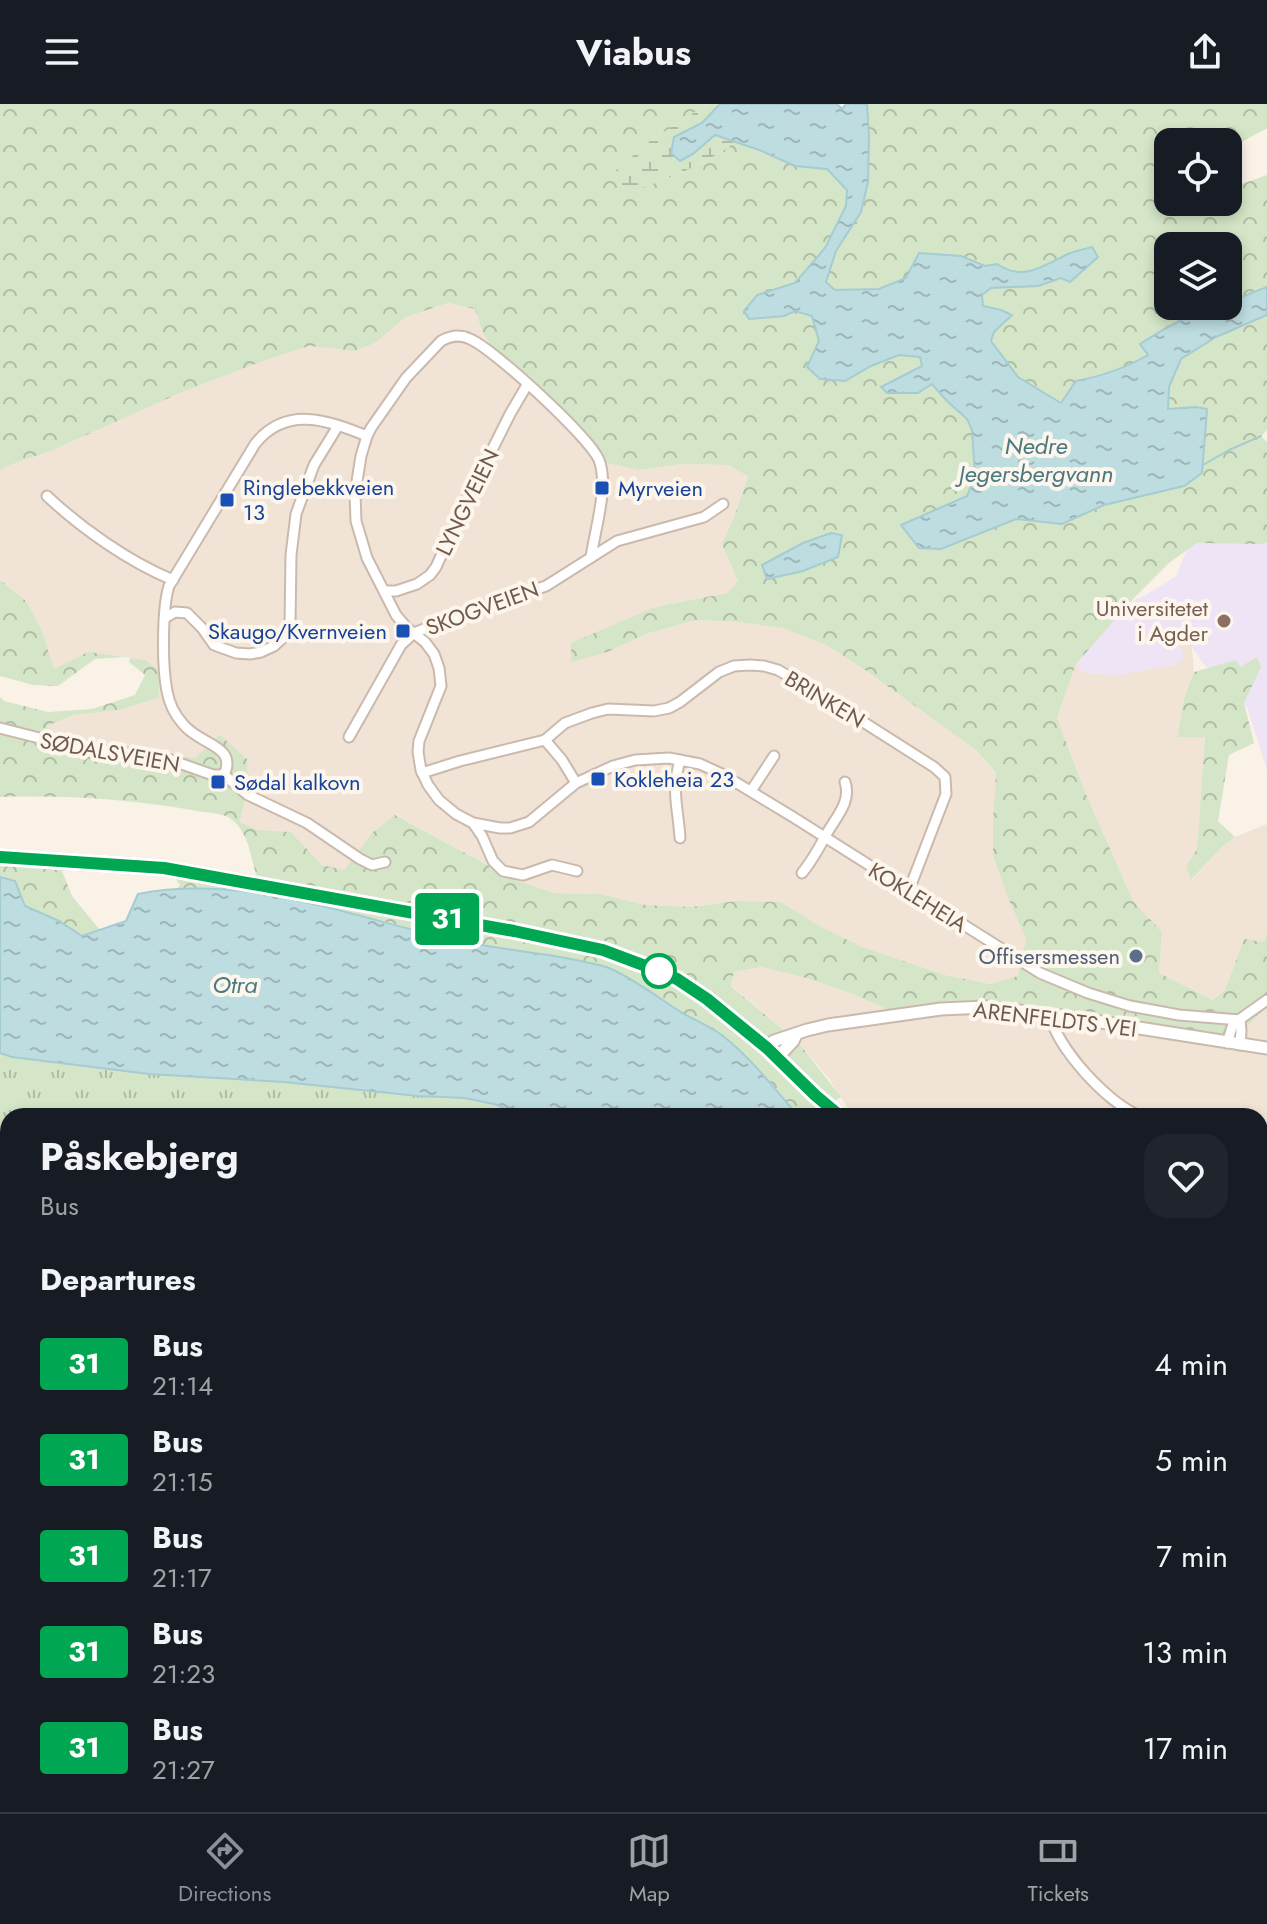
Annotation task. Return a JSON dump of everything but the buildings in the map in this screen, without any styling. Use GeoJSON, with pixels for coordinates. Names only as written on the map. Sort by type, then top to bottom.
{"type":"FeatureCollection","features":[{"type":"Feature","properties":{"kind":"main road"},"geometry":{"type":"LineString","coordinates":[[0,857],[164,868],[590,947],[677,979],[725,1013],[831,1108]]}},
{"type":"Feature","properties":{"kind":"street"},"geometry":{"type":"LineString","coordinates":[[422,773],[419,741],[438,694],[441,676],[429,647],[396,615],[367,558],[356,521],[355,494],[367,436],[406,378],[434,346],[446,338],[460,336],[476,342],[504,363],[577,432],[599,460],[601,494],[591,557]]}},
{"type":"Feature","properties":{"kind":"street","name":"LYNGVEIEN"},"geometry":{"type":"LineString","coordinates":[[385,591],[417,584],[436,567],[527,385]]}},
{"type":"Feature","properties":{"kind":"street"},"geometry":{"type":"LineString","coordinates":[[224,775],[228,764],[225,754],[187,729],[170,701],[166,687],[167,593],[237,472],[264,434],[280,423],[306,418],[318,419],[367,436]]}},
{"type":"Feature","properties":{"kind":"street"},"geometry":{"type":"LineString","coordinates":[[165,618],[175,612],[187,613],[214,645],[241,654],[261,652],[284,637],[290,624],[291,555],[296,514],[310,472],[338,426]]}},
{"type":"Feature","properties":{"kind":"street"},"geometry":{"type":"LineString","coordinates":[[47,496],[108,545],[173,580]]}},
{"type":"Feature","properties":{"kind":"street","name":"SKOGVEIEN"},"geometry":{"type":"LineString","coordinates":[[414,633],[461,614],[536,591],[617,541],[704,517],[723,504]]}},
{"type":"Feature","properties":{"kind":"street"},"geometry":{"type":"LineString","coordinates":[[349,737],[401,645],[414,633]]}},
{"type":"Feature","properties":{"kind":"street","name":"BRINKEN"},"geometry":{"type":"LineString","coordinates":[[422,773],[545,740],[565,723],[592,713],[608,709],[654,711],[669,708],[712,676],[734,666],[757,665],[778,670],[934,767],[945,777],[946,794],[909,890]]}},
{"type":"Feature","properties":{"kind":"street","name":"SØDALSVEIEN"},"geometry":{"type":"LineString","coordinates":[[0,728],[71,746],[165,758],[213,775],[224,775],[248,795],[307,823],[360,859],[372,865],[385,862]]}},
{"type":"Feature","properties":{"kind":"street"},"geometry":{"type":"LineString","coordinates":[[545,740],[576,783]]}},
{"type":"Feature","properties":{"kind":"street"},"geometry":{"type":"LineString","coordinates":[[751,791],[774,756]]}},
{"type":"Feature","properties":{"kind":"street","name":"KOKLEHEIA"},"geometry":{"type":"LineString","coordinates":[[422,773],[439,800],[456,814],[473,823],[510,828],[529,822],[576,783],[613,766],[658,758],[708,767],[825,837],[1020,962],[1064,984],[1145,1009],[1240,1020]]}},
{"type":"Feature","properties":{"kind":"street"},"geometry":{"type":"LineString","coordinates":[[680,760],[674,794],[680,838]]}},
{"type":"Feature","properties":{"kind":"street"},"geometry":{"type":"LineString","coordinates":[[802,873],[844,805],[848,792],[845,782]]}},
{"type":"Feature","properties":{"kind":"street","name":"KOKLEHEIA"},"geometry":{"type":"LineString","coordinates":[[473,823],[493,861],[503,871],[523,875],[552,865],[577,871]]}},
{"type":"Feature","properties":{"kind":"street"},"geometry":{"type":"LineString","coordinates":[[1227,1043],[1233,1024],[1267,1000]]}},
{"type":"Feature","properties":{"kind":"street","name":"ARENFELDTS VEI"},"geometry":{"type":"LineString","coordinates":[[772,1053],[793,1041],[796,1035],[828,1025],[941,1009],[986,1007],[1267,1048]]}},
{"type":"Feature","properties":{"kind":"street"},"geometry":{"type":"LineString","coordinates":[[1050,1015],[1062,1043],[1093,1080],[1123,1108]]}},
{"type":"Feature","properties":{"kind":"street"},"geometry":{"type":"LineString","coordinates":[[1240,1020],[1240,1045]]}},
{"type":"Feature","properties":{"kind":"shaded area"},"geometry":{"type":"Polygon","coordinates":[[[448,303],[475,309],[483,334],[639,470],[682,464],[728,465],[748,475],[722,544],[738,582],[727,593],[655,607],[607,652],[649,633],[694,620],[783,628],[826,645],[976,750],[996,774],[993,819],[1008,898],[1026,939],[1018,976],[990,984],[945,975],[860,946],[781,902],[736,901],[691,907],[646,905],[600,894],[554,893],[515,880],[396,815],[372,833],[344,870],[322,865],[291,832],[258,830],[240,822],[248,786],[195,758],[144,750],[93,748],[50,739],[47,726],[75,715],[120,710],[158,698],[146,660],[88,652],[54,670],[41,628],[26,601],[0,580],[0,471],[180,393],[266,360],[309,346],[355,351],[375,343],[406,317],[448,303]]]}},
{"type":"Feature","properties":{"kind":"shaded area","name":"Universitetet i Agder"},"geometry":{"type":"Polygon","coordinates":[[[1267,485],[1267,770],[1247,707],[1202,662],[1186,638],[1181,647],[1184,658],[1175,665],[1112,676],[1081,672],[1073,652],[1110,611],[1146,595],[1176,576],[1194,532],[1267,485]]]}},
{"type":"Feature","properties":{"kind":"shaded area"},"geometry":{"type":"Polygon","coordinates":[[[1123,611],[1189,612],[1194,672],[1184,698],[1177,736],[1205,736],[1197,849],[1186,866],[1192,880],[1235,837],[1267,824],[1267,932],[1264,942],[1244,939],[1225,990],[1213,1000],[1159,973],[1162,932],[1133,901],[1085,792],[1057,718],[1076,664],[1123,611]]]}},
{"type":"Feature","properties":{"kind":"shaded area"},"geometry":{"type":"Polygon","coordinates":[[[762,967],[806,978],[893,1012],[1247,1027],[1267,1006],[1267,1108],[848,1108],[799,1043],[731,985],[734,972],[762,967]]]}},
{"type":"Feature","properties":{"kind":"green space"},"geometry":{"type":"Polygon","coordinates":[[[0,104],[708,104],[650,141],[615,171],[618,184],[634,191],[699,164],[735,142],[795,166],[827,169],[847,190],[846,205],[825,248],[795,283],[757,295],[744,311],[749,319],[784,316],[795,311],[812,316],[819,341],[807,367],[821,379],[845,381],[899,355],[920,357],[922,365],[881,388],[887,393],[918,393],[931,383],[967,419],[972,430],[975,476],[967,496],[902,525],[919,548],[941,549],[1016,519],[1062,524],[1104,505],[1184,486],[1202,473],[1207,410],[1196,407],[1168,409],[1169,387],[1181,359],[1216,337],[1267,315],[1267,430],[1261,436],[1267,442],[1267,542],[1197,543],[1170,562],[1076,664],[1057,718],[1085,792],[1133,901],[1162,932],[1159,973],[1213,1000],[1225,990],[1244,939],[1264,942],[1267,932],[1267,1006],[1247,1027],[1216,1037],[1077,1021],[893,1012],[806,978],[762,967],[734,972],[731,986],[799,1043],[841,1097],[825,1108],[791,1108],[722,1036],[608,968],[562,957],[473,944],[340,910],[251,893],[177,889],[180,885],[171,872],[120,864],[81,862],[62,871],[72,896],[100,930],[82,936],[59,921],[25,906],[15,881],[0,877],[0,857],[137,864],[246,880],[257,877],[240,828],[225,816],[120,801],[0,797],[0,697],[4,701],[48,712],[92,709],[135,695],[145,675],[129,662],[130,658],[146,660],[161,673],[158,698],[120,710],[74,715],[47,726],[50,739],[93,748],[144,750],[195,758],[220,735],[247,759],[248,786],[240,822],[258,830],[291,832],[322,865],[344,870],[372,833],[395,815],[515,880],[554,893],[600,894],[646,905],[691,907],[736,901],[781,902],[860,946],[945,975],[990,984],[1018,976],[1026,939],[993,855],[996,773],[976,750],[826,645],[783,628],[695,620],[649,633],[607,652],[571,662],[571,643],[655,607],[727,593],[738,582],[722,544],[748,476],[728,465],[682,464],[639,470],[608,463],[509,368],[483,334],[475,309],[448,303],[406,317],[375,343],[355,351],[309,346],[266,360],[180,393],[53,450],[0,471],[0,104]],[[831,533],[762,564],[767,578],[803,571],[838,557],[842,535],[831,533]]]}},
{"type":"Feature","properties":{"kind":"green space"},"geometry":{"type":"Polygon","coordinates":[[[708,104],[720,104],[702,123],[675,137],[693,154],[715,135],[735,142],[699,164],[634,191],[618,184],[615,171],[650,141],[708,104]]]}},
{"type":"Feature","properties":{"kind":"green space"},"geometry":{"type":"Polygon","coordinates":[[[867,104],[1267,104],[1267,128],[1242,142],[1242,128],[1154,128],[1154,216],[1242,216],[1242,184],[1267,175],[1267,287],[1242,297],[1242,232],[1154,232],[1154,320],[1184,320],[1140,344],[1148,355],[1132,365],[1076,381],[1062,403],[1018,377],[991,340],[1001,310],[983,306],[982,295],[991,288],[1038,286],[1062,278],[1071,252],[1044,267],[1026,272],[997,264],[985,266],[961,256],[920,253],[906,278],[879,289],[835,290],[826,282],[836,251],[861,212],[868,182],[867,104]]]}},
{"type":"Feature","properties":{"kind":"green space"},"geometry":{"type":"Polygon","coordinates":[[[0,580],[26,601],[41,628],[54,669],[88,652],[126,657],[95,659],[58,686],[33,685],[0,676],[0,580]]]}},
{"type":"Feature","properties":{"kind":"green space"},"geometry":{"type":"Polygon","coordinates":[[[1257,657],[1261,667],[1244,703],[1254,743],[1229,755],[1218,821],[1235,837],[1191,880],[1186,866],[1197,849],[1205,737],[1177,737],[1184,698],[1194,672],[1236,660],[1240,667],[1257,657]]]}},
{"type":"Feature","properties":{"kind":"green space"},"geometry":{"type":"Polygon","coordinates":[[[0,983],[572,1108],[0,1108],[0,983]]]}},
{"type":"Feature","properties":{"kind":"water","name":"Nedre Jegersbergvann"},"geometry":{"type":"Polygon","coordinates":[[[720,104],[837,104],[842,109],[846,104],[867,104],[868,182],[861,212],[836,251],[826,282],[835,290],[879,289],[906,278],[919,253],[961,256],[985,266],[997,264],[1024,272],[1092,247],[1098,257],[1070,282],[1061,278],[1038,286],[991,288],[982,295],[983,306],[1012,315],[994,332],[991,341],[1018,377],[1061,403],[1076,381],[1113,371],[1148,355],[1140,344],[1182,320],[1242,320],[1242,297],[1267,287],[1267,315],[1216,337],[1181,359],[1169,387],[1168,409],[1207,409],[1202,473],[1184,486],[1104,505],[1062,524],[1016,519],[941,549],[919,548],[901,525],[967,496],[975,476],[972,430],[967,419],[932,384],[918,393],[887,393],[881,387],[922,366],[920,357],[899,355],[845,381],[820,379],[807,367],[819,341],[812,316],[795,311],[784,316],[749,319],[744,311],[757,295],[795,283],[825,248],[846,206],[847,190],[827,169],[795,166],[715,135],[680,161],[671,153],[674,137],[702,123],[720,104]]]}},
{"type":"Feature","properties":{"kind":"water"},"geometry":{"type":"Polygon","coordinates":[[[831,533],[842,535],[838,557],[803,571],[767,579],[762,565],[803,543],[831,533]]]}},
{"type":"Feature","properties":{"kind":"water","name":"Otra"},"geometry":{"type":"Polygon","coordinates":[[[0,877],[15,881],[25,906],[59,921],[82,936],[126,921],[138,894],[180,889],[222,889],[306,902],[471,943],[606,967],[723,1036],[753,1064],[791,1108],[503,1108],[465,1098],[149,1074],[0,1053],[0,877]]]}},
{"type":"Feature","properties":{"kind":"waterway"},"geometry":{"type":"LineString","coordinates":[[1203,465],[1261,436]]}},
{"type":"Feature","properties":{"kind":"bus line","name":"31"},"geometry":{"type":"LineString","coordinates":[[0,857],[164,868],[554,938],[603,950],[677,979],[707,999],[767,1048],[830,1108]]}},
{"type":"Feature","properties":{"kind":"place","name":"Myrveien"},"geometry":{"type":"Point","coordinates":[602,488]}},
{"type":"Feature","properties":{"kind":"place","name":"Ringlebekkveien 13"},"geometry":{"type":"Point","coordinates":[227,500]}},
{"type":"Feature","properties":{"kind":"place","name":"Universitetet i Agder"},"geometry":{"type":"Point","coordinates":[1224,621]}},
{"type":"Feature","properties":{"kind":"place","name":"Skaugo/Kvernveien"},"geometry":{"type":"Point","coordinates":[403,631]}},
{"type":"Feature","properties":{"kind":"place","name":"Kokleheia 23"},"geometry":{"type":"Point","coordinates":[598,779]}},
{"type":"Feature","properties":{"kind":"place","name":"Sødal kalkovn"},"geometry":{"type":"Point","coordinates":[218,782]}},
{"type":"Feature","properties":{"kind":"place","name":"Offisersmessen"},"geometry":{"type":"Point","coordinates":[1136,956]}}]}
